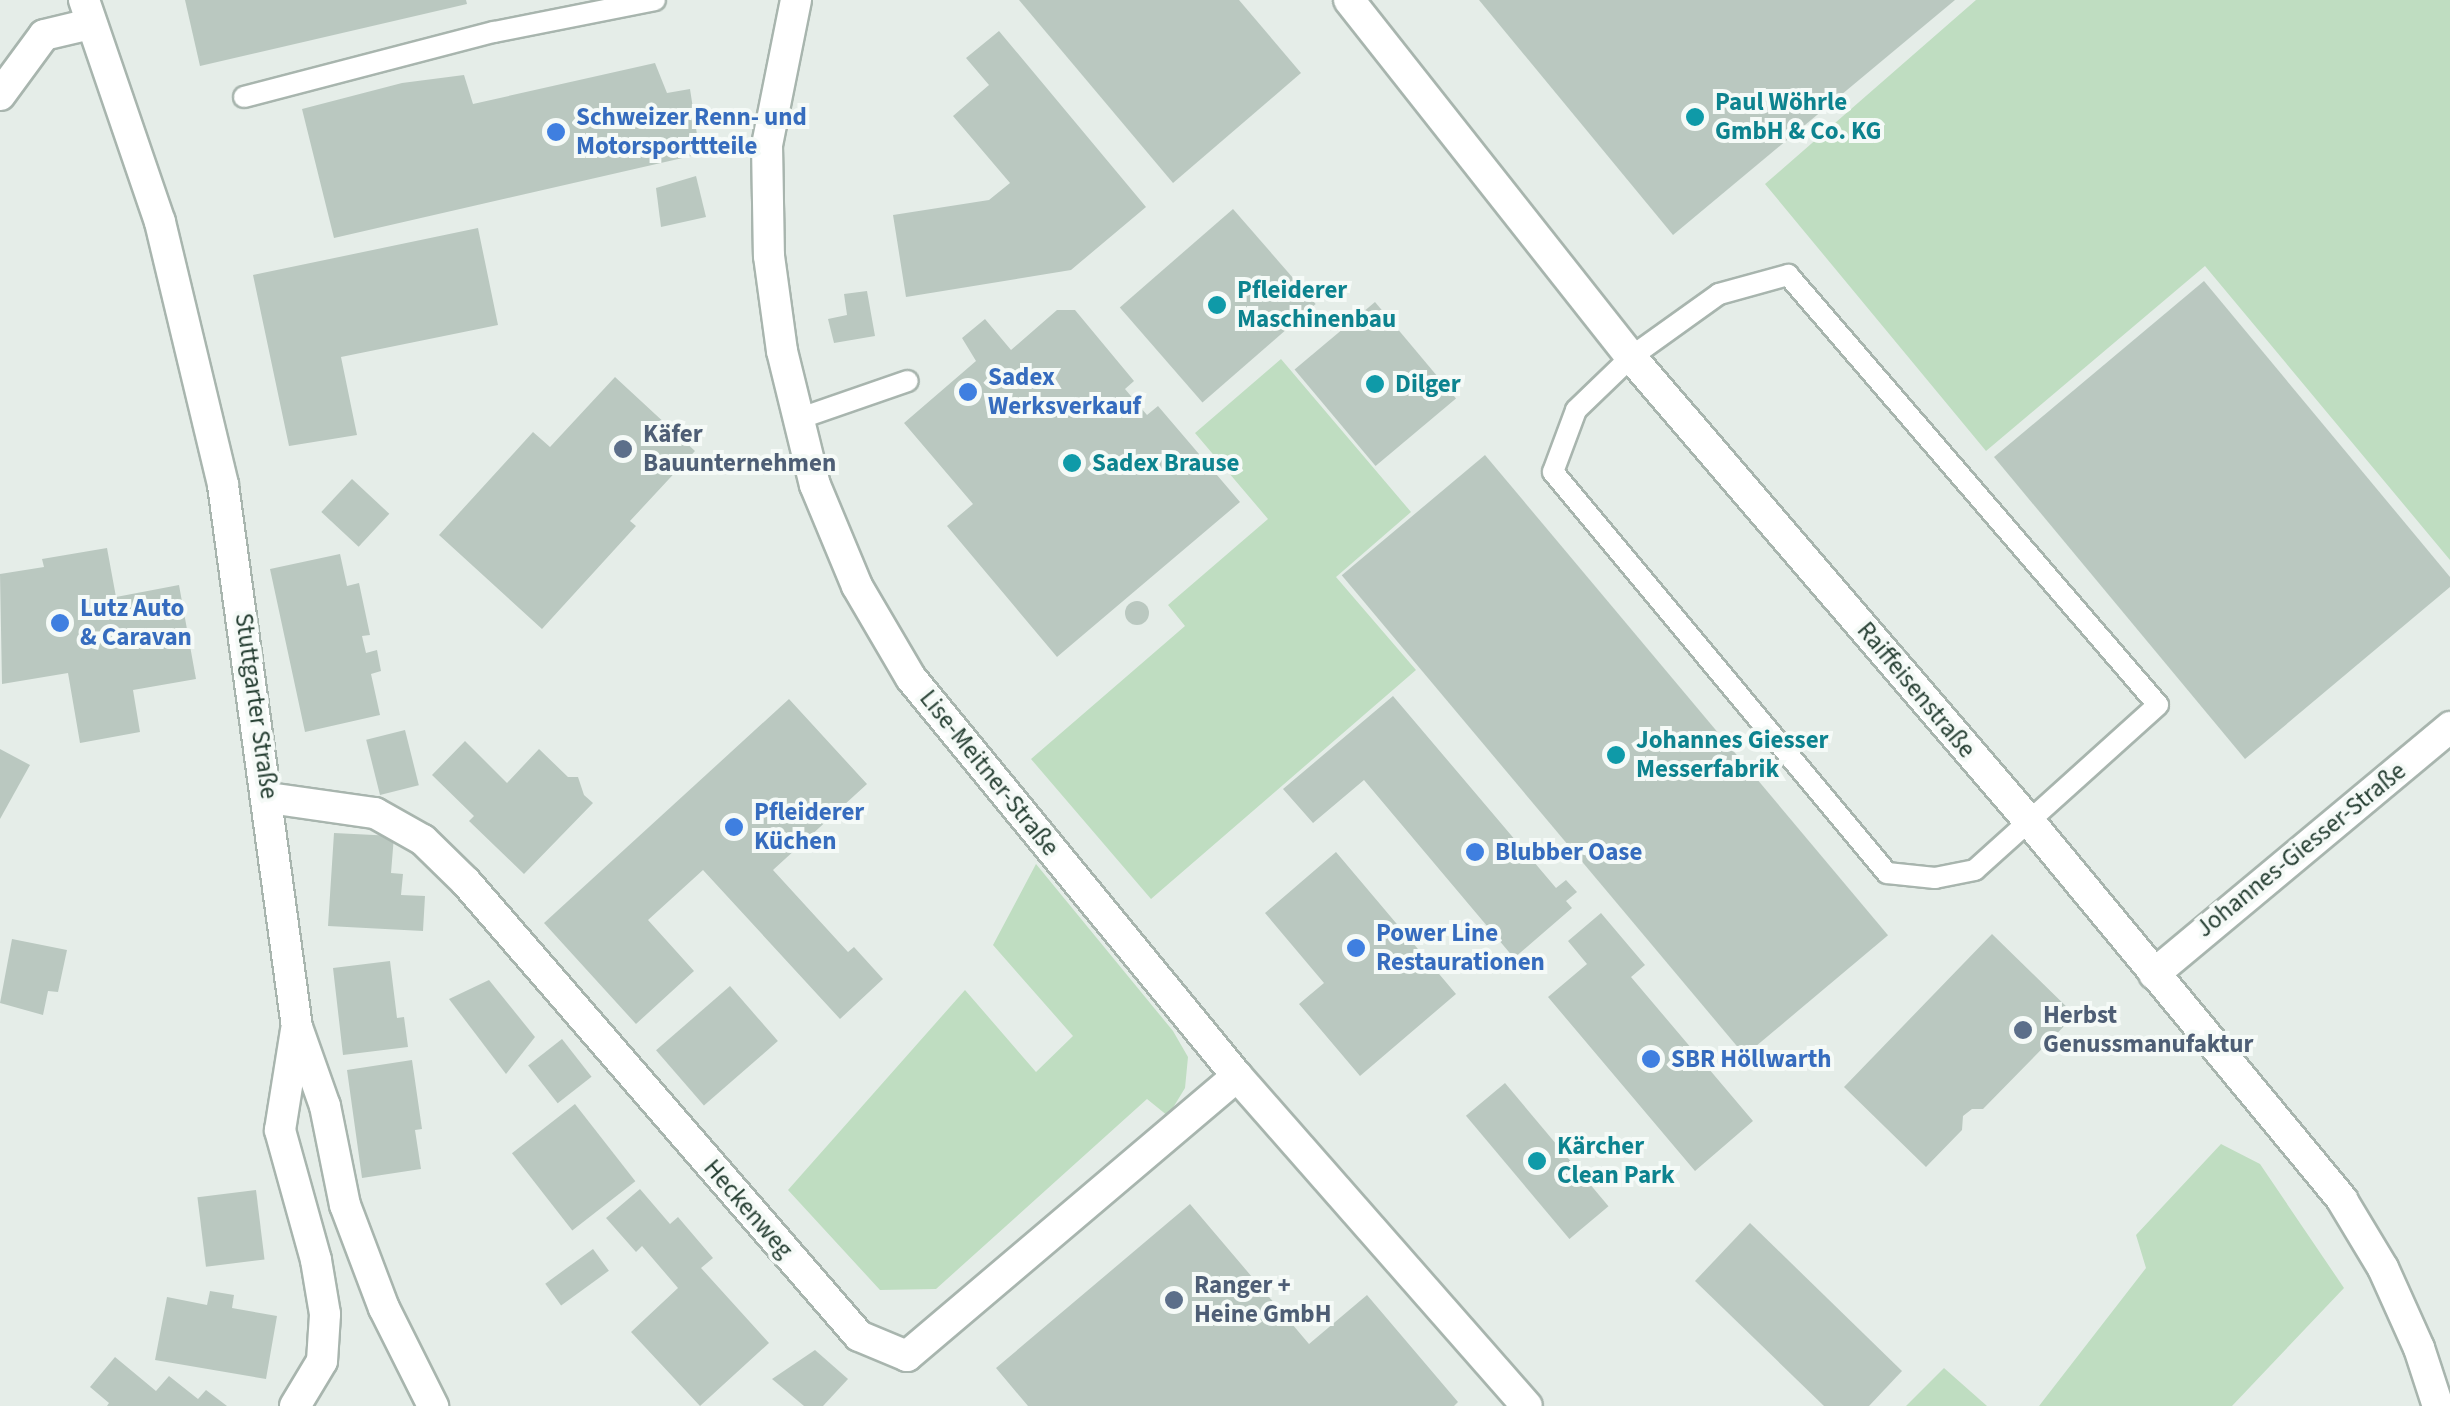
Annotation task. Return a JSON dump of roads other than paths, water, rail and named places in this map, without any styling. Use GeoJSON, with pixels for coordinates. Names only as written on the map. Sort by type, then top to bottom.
{"type":"FeatureCollection","features":[{"type":"Feature","properties":{"kind":"main road","name":"Lise-Meitner-Straße"},"geometry":{"type":"LineString","coordinates":[[796,0],[766,145],[768,256],[782,351],[815,485],[857,586],[911,678],[1237,1076],[1527,1406]]}},
{"type":"Feature","properties":{"kind":"main road","name":"Raiffeisenstraße"},"geometry":{"type":"LineString","coordinates":[[1349,0],[1631,357],[2028,822],[2342,1200],[2382,1268],[2438,1406]]}},
{"type":"Feature","properties":{"kind":"main road"},"geometry":{"type":"LineString","coordinates":[[0,95],[44,35],[87,12]]}},
{"type":"Feature","properties":{"kind":"main road","name":"Stuttgarter Straße"},"geometry":{"type":"LineString","coordinates":[[87,12],[160,222],[219,467],[269,798],[297,1027],[325,1106],[346,1204],[384,1308],[433,1406]]}},
{"type":"Feature","properties":{"kind":"main road","name":"Johannes-Giesser-Straße"},"geometry":{"type":"LineString","coordinates":[[2154,974],[2450,727]]}},
{"type":"Feature","properties":{"kind":"main road","name":"Heckenweg"},"geometry":{"type":"LineString","coordinates":[[269,798],[375,813],[423,840],[466,882],[858,1336],[906,1356],[1237,1076]]}},
{"type":"Feature","properties":{"kind":"main road"},"geometry":{"type":"LineString","coordinates":[[295,1406],[322,1360],[324,1314],[316,1260],[280,1130],[297,1027]]}},
{"type":"Feature","properties":{"kind":"lane"},"geometry":{"type":"LineString","coordinates":[[244,97],[494,32],[655,0]]}},
{"type":"Feature","properties":{"kind":"lane"},"geometry":{"type":"LineString","coordinates":[[1788,275],[2158,705],[2028,822],[1975,870],[1935,878],[1887,873],[1552,472],[1576,410],[1631,357],[1719,294],[1788,275]]}},
{"type":"Feature","properties":{"kind":"lane"},"geometry":{"type":"LineString","coordinates":[[798,418],[908,382]]}},
{"type":"Feature","properties":{"kind":"place","name":"Paul Wöhrle GmbH & Co. KG"},"geometry":{"type":"Point","coordinates":[1695,117]}},
{"type":"Feature","properties":{"kind":"place","name":"Schweizer Renn- und Motorsporttteile"},"geometry":{"type":"Point","coordinates":[556,132]}},
{"type":"Feature","properties":{"kind":"place","name":"Pfleiderer Maschinenbau"},"geometry":{"type":"Point","coordinates":[1217,305]}},
{"type":"Feature","properties":{"kind":"place","name":"Dilger"},"geometry":{"type":"Point","coordinates":[1375,384]}},
{"type":"Feature","properties":{"kind":"place","name":"Sadex Werksverkauf"},"geometry":{"type":"Point","coordinates":[968,392]}},
{"type":"Feature","properties":{"kind":"place","name":"Käfer Bauunternehmen"},"geometry":{"type":"Point","coordinates":[623,449]}},
{"type":"Feature","properties":{"kind":"place","name":"Sadex Brause"},"geometry":{"type":"Point","coordinates":[1072,463]}},
{"type":"Feature","properties":{"kind":"place","name":"Lutz Auto & Caravan"},"geometry":{"type":"Point","coordinates":[60,623]}},
{"type":"Feature","properties":{"kind":"place","name":"Johannes Giesser Messerfabrik"},"geometry":{"type":"Point","coordinates":[1616,755]}},
{"type":"Feature","properties":{"kind":"place","name":"Pfleiderer Küchen"},"geometry":{"type":"Point","coordinates":[734,827]}},
{"type":"Feature","properties":{"kind":"place","name":"Blubber Oase"},"geometry":{"type":"Point","coordinates":[1475,852]}},
{"type":"Feature","properties":{"kind":"place","name":"Power Line Restaurationen"},"geometry":{"type":"Point","coordinates":[1356,948]}},
{"type":"Feature","properties":{"kind":"place","name":"Herbst Genussmanufaktur"},"geometry":{"type":"Point","coordinates":[2023,1030]}},
{"type":"Feature","properties":{"kind":"place","name":"SBR Höllwarth"},"geometry":{"type":"Point","coordinates":[1651,1059]}},
{"type":"Feature","properties":{"kind":"place","name":"Kärcher Clean Park"},"geometry":{"type":"Point","coordinates":[1537,1161]}},
{"type":"Feature","properties":{"kind":"place","name":"Ranger + Heine GmbH"},"geometry":{"type":"Point","coordinates":[1174,1300]}}]}
